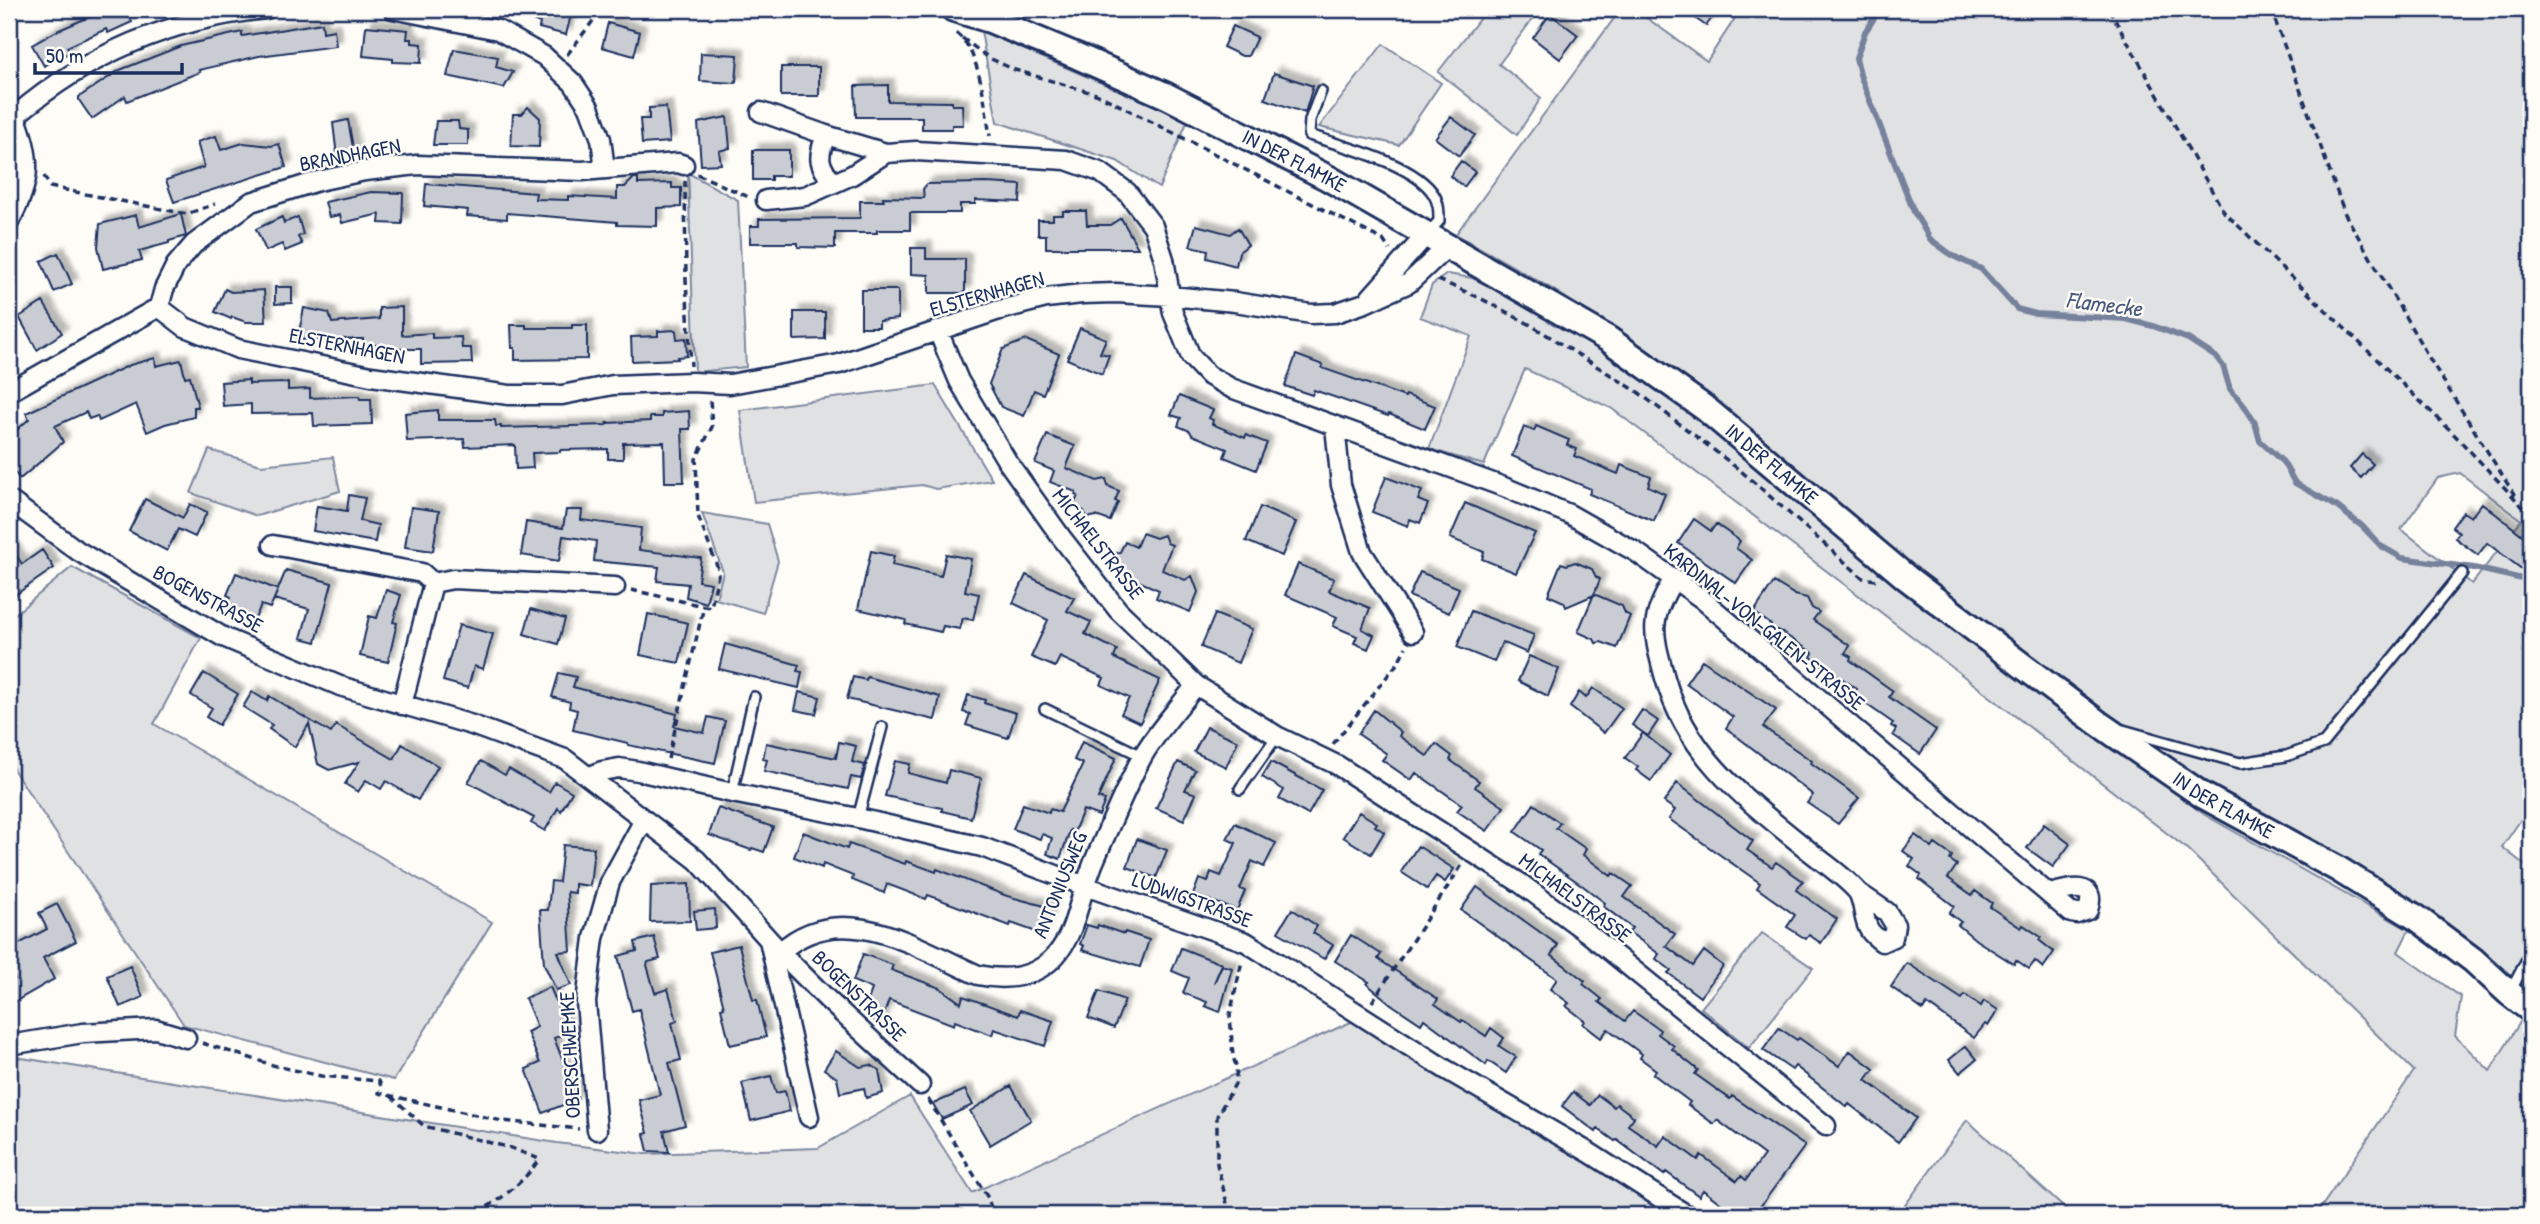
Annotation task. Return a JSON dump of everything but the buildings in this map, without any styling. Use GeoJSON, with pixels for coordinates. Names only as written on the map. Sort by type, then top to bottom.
{"type":"FeatureCollection","features":[{"type":"Feature","properties":{"kind":"main road","name":"IN DER FLAMKE"},"geometry":{"type":"LineString","coordinates":[[951,18],[1002,25],[1167,96],[1328,178],[1608,340],[1706,409],[1907,578],[2098,723],[2202,795],[2338,869],[2417,918],[2473,960],[2531,1010]]}},
{"type":"Feature","properties":{"kind":"street"},"geometry":{"type":"LineString","coordinates":[[9,222],[18,205],[28,170],[26,144],[12,113],[116,48],[152,34],[229,13],[266,9]]}},
{"type":"Feature","properties":{"kind":"street"},"geometry":{"type":"LineString","coordinates":[[393,9],[498,30],[528,46],[556,67],[573,83],[589,107],[601,139],[605,169]]}},
{"type":"Feature","properties":{"kind":"street"},"geometry":{"type":"LineString","coordinates":[[761,112],[886,153]]}},
{"type":"Feature","properties":{"kind":"street"},"geometry":{"type":"LineString","coordinates":[[826,135],[819,151],[821,168],[833,183]]}},
{"type":"Feature","properties":{"kind":"street","name":"KARDINAL-VON-GALEN-STRASSE"},"geometry":{"type":"LineString","coordinates":[[886,153],[916,151],[1066,160],[1100,172],[1127,191],[1153,226],[1164,259],[1173,313],[1191,358],[1208,374],[1231,388],[1441,463],[1569,514],[1616,539],[1674,578],[2050,894]]}},
{"type":"Feature","properties":{"kind":"street"},"geometry":{"type":"LineString","coordinates":[[766,200],[805,196],[852,175],[886,153]]}},
{"type":"Feature","properties":{"kind":"street","name":"BRANDHAGEN"},"geometry":{"type":"LineString","coordinates":[[159,307],[164,289],[176,265],[194,244],[233,213],[264,197],[365,171],[417,165],[582,171],[678,163],[684,165]]}},
{"type":"Feature","properties":{"kind":"street"},"geometry":{"type":"LineString","coordinates":[[1366,303],[1405,259],[1436,241]]}},
{"type":"Feature","properties":{"kind":"street","name":"ELSTERNHAGEN"},"geometry":{"type":"LineString","coordinates":[[159,307],[185,327],[238,349],[370,376],[509,394],[562,395],[614,385],[730,384],[839,364],[996,311],[1046,298],[1116,293],[1235,302],[1311,314],[1335,313],[1366,303],[1409,283],[1423,270],[1436,241]]}},
{"type":"Feature","properties":{"kind":"street"},"geometry":{"type":"LineString","coordinates":[[9,392],[159,307]]}},
{"type":"Feature","properties":{"kind":"street","name":"MICHAELSTRASSE"},"geometry":{"type":"LineString","coordinates":[[938,331],[959,381],[1007,461],[1061,537],[1118,610],[1196,685],[1277,736],[1322,758],[1520,883],[1589,934],[1826,1126]]}},
{"type":"Feature","properties":{"kind":"street"},"geometry":{"type":"LineString","coordinates":[[1335,426],[1341,485],[1362,552],[1413,632]]}},
{"type":"Feature","properties":{"kind":"street","name":"BOGENSTRASSE"},"geometry":{"type":"LineString","coordinates":[[9,500],[78,551],[223,637],[340,686],[472,725],[565,759],[697,860],[774,946],[920,1085]]}},
{"type":"Feature","properties":{"kind":"street"},"geometry":{"type":"LineString","coordinates":[[273,545],[422,573],[433,583]]}},
{"type":"Feature","properties":{"kind":"street"},"geometry":{"type":"LineString","coordinates":[[1674,578],[1659,604],[1654,622],[1656,644],[1669,693],[1685,727],[1705,759],[1739,793],[1859,893]]}},
{"type":"Feature","properties":{"kind":"street"},"geometry":{"type":"LineString","coordinates":[[433,583],[453,579],[615,587]]}},
{"type":"Feature","properties":{"kind":"street"},"geometry":{"type":"LineString","coordinates":[[402,705],[433,583]]}},
{"type":"Feature","properties":{"kind":"street","name":"ANTONIUSWEG"},"geometry":{"type":"LineString","coordinates":[[774,946],[806,934],[849,926],[907,942],[978,975],[1003,980],[1031,973],[1056,955],[1078,912],[1084,886],[1142,757],[1196,685]]}},
{"type":"Feature","properties":{"kind":"street","name":"LUDWIGSTRASSE"},"geometry":{"type":"LineString","coordinates":[[589,777],[619,768],[664,776],[982,847],[1084,886],[1246,942],[1445,1069],[1590,1153],[1687,1215]]}},
{"type":"Feature","properties":{"kind":"street","name":"OBERSCHWEMKE"},"geometry":{"type":"LineString","coordinates":[[597,1130],[586,1002],[594,938],[610,882],[644,820]]}},
{"type":"Feature","properties":{"kind":"street","name":"BOGENSTRASSE"},"geometry":{"type":"LineString","coordinates":[[774,946],[809,1118]]}},
{"type":"Feature","properties":{"kind":"street"},"geometry":{"type":"LineString","coordinates":[[9,1045],[83,1033],[156,1029],[186,1038]]}},
{"type":"Feature","properties":{"kind":"lane"},"geometry":{"type":"LineString","coordinates":[[1321,90],[1310,120],[1309,135],[1387,162],[1426,185],[1436,197],[1439,212],[1436,241]]}},
{"type":"Feature","properties":{"kind":"lane"},"geometry":{"type":"LineString","coordinates":[[2098,723],[2239,763],[2286,756],[2323,743],[2462,573]]}},
{"type":"Feature","properties":{"kind":"lane"},"geometry":{"type":"LineString","coordinates":[[732,793],[754,697]]}},
{"type":"Feature","properties":{"kind":"lane"},"geometry":{"type":"LineString","coordinates":[[1045,709],[1142,757]]}},
{"type":"Feature","properties":{"kind":"lane"},"geometry":{"type":"LineString","coordinates":[[859,818],[882,727]]}},
{"type":"Feature","properties":{"kind":"lane"},"geometry":{"type":"LineString","coordinates":[[1240,789],[1277,736]]}},
{"type":"Feature","properties":{"kind":"lane"},"geometry":{"type":"LineString","coordinates":[[2509,993],[2531,953]]}},
{"type":"Feature","properties":{"kind":"path"},"geometry":{"type":"LineString","coordinates":[[556,67],[603,9]]}},
{"type":"Feature","properties":{"kind":"path"},"geometry":{"type":"LineString","coordinates":[[2109,9],[2224,212],[2449,429],[2531,513]]}},
{"type":"Feature","properties":{"kind":"path"},"geometry":{"type":"LineString","coordinates":[[2271,9],[2345,214],[2431,361],[2522,506]]}},
{"type":"Feature","properties":{"kind":"path"},"geometry":{"type":"LineString","coordinates":[[951,18],[979,72],[994,156]]}},
{"type":"Feature","properties":{"kind":"path"},"geometry":{"type":"LineString","coordinates":[[962,38],[989,58],[1015,70],[1097,94],[1383,240],[1390,249],[1405,259]]}},
{"type":"Feature","properties":{"kind":"path"},"geometry":{"type":"LineString","coordinates":[[684,165],[728,190],[747,198],[766,200]]}},
{"type":"Feature","properties":{"kind":"path"},"geometry":{"type":"LineString","coordinates":[[615,587],[711,607],[719,571],[698,516],[696,459],[712,427],[700,383],[686,280],[684,165]]}},
{"type":"Feature","properties":{"kind":"path"},"geometry":{"type":"LineString","coordinates":[[50,187],[187,214],[216,204],[233,213]]}},
{"type":"Feature","properties":{"kind":"path"},"geometry":{"type":"LineString","coordinates":[[1423,270],[1444,284],[1478,297],[1531,325],[1638,393],[1741,471],[1863,578],[1907,578]]}},
{"type":"Feature","properties":{"kind":"path"},"geometry":{"type":"LineString","coordinates":[[664,776],[704,606]]}},
{"type":"Feature","properties":{"kind":"path"},"geometry":{"type":"LineString","coordinates":[[1322,758],[1398,664],[1413,632]]}},
{"type":"Feature","properties":{"kind":"path"},"geometry":{"type":"LineString","coordinates":[[1363,1017],[1471,852]]}},
{"type":"Feature","properties":{"kind":"path"},"geometry":{"type":"LineString","coordinates":[[1230,1215],[1217,1164],[1217,1116],[1236,1084],[1237,1068],[1233,1057],[1230,1015],[1246,942]]}},
{"type":"Feature","properties":{"kind":"path"},"geometry":{"type":"LineString","coordinates":[[186,1038],[276,1066],[321,1076],[379,1081],[379,1093],[502,1121],[597,1130]]}},
{"type":"Feature","properties":{"kind":"path"},"geometry":{"type":"LineString","coordinates":[[920,1085],[988,1198],[993,1215]]}},
{"type":"Feature","properties":{"kind":"path"},"geometry":{"type":"LineString","coordinates":[[391,1096],[424,1126],[511,1148],[539,1159],[523,1178],[485,1210],[472,1215]]}},
{"type":"Feature","properties":{"kind":"shaded area"},"geometry":{"type":"Polygon","coordinates":[[[1487,9],[1540,9],[1499,64],[1541,98],[1517,135],[1438,72],[1487,9]]]}},
{"type":"Feature","properties":{"kind":"shaded area"},"geometry":{"type":"Polygon","coordinates":[[[1621,9],[1634,9],[1707,61],[1741,9],[2531,9],[2531,805],[2502,847],[2531,870],[2531,938],[2510,980],[2435,914],[2219,792],[2156,752],[1911,569],[1793,465],[1709,398],[1612,327],[1456,234],[1621,9]],[[2460,473],[2438,478],[2401,529],[2472,584],[2521,520],[2460,473]]]}},
{"type":"Feature","properties":{"kind":"shaded area"},"geometry":{"type":"Polygon","coordinates":[[[981,31],[1188,120],[1159,188],[1117,161],[997,122],[981,31]]]}},
{"type":"Feature","properties":{"kind":"shaded area"},"geometry":{"type":"Polygon","coordinates":[[[1383,44],[1441,83],[1399,145],[1319,127],[1383,44]]]}},
{"type":"Feature","properties":{"kind":"shaded area"},"geometry":{"type":"Polygon","coordinates":[[[688,173],[738,200],[746,367],[695,372],[688,173]]]}},
{"type":"Feature","properties":{"kind":"shaded area"},"geometry":{"type":"Polygon","coordinates":[[[1447,274],[1472,278],[1502,291],[1655,378],[1900,586],[2205,815],[2409,930],[2398,952],[2461,997],[2455,1036],[2490,1071],[2522,1019],[2531,1023],[2531,1215],[2316,1215],[2414,1071],[2186,848],[1611,408],[1525,369],[1484,465],[1429,449],[1471,336],[1420,317],[1432,285],[1447,274]]]}},
{"type":"Feature","properties":{"kind":"shaded area"},"geometry":{"type":"Polygon","coordinates":[[[935,385],[992,480],[936,489],[922,485],[754,502],[740,410],[935,385]]]}},
{"type":"Feature","properties":{"kind":"shaded area"},"geometry":{"type":"Polygon","coordinates":[[[209,450],[261,465],[333,457],[340,491],[257,516],[191,493],[209,450]]]}},
{"type":"Feature","properties":{"kind":"shaded area"},"geometry":{"type":"Polygon","coordinates":[[[702,513],[767,524],[778,561],[763,613],[716,599],[723,572],[702,513]]]}},
{"type":"Feature","properties":{"kind":"shaded area"},"geometry":{"type":"Polygon","coordinates":[[[72,567],[201,638],[154,724],[492,922],[394,1080],[184,1025],[9,763],[9,619],[72,567]]]}},
{"type":"Feature","properties":{"kind":"shaded area"},"geometry":{"type":"Polygon","coordinates":[[[1762,933],[1813,968],[1749,1048],[1701,1008],[1762,933]]]}},
{"type":"Feature","properties":{"kind":"shaded area"},"geometry":{"type":"Polygon","coordinates":[[[1362,1017],[1672,1215],[9,1215],[9,1056],[557,1143],[645,1154],[818,1148],[910,1096],[972,1193],[1362,1017]]]}},
{"type":"Feature","properties":{"kind":"shaded area"},"geometry":{"type":"Polygon","coordinates":[[[1967,1120],[2072,1215],[1898,1215],[1967,1120]]]}},
{"type":"Feature","properties":{"kind":"waterway","name":"Flamecke"},"geometry":{"type":"LineString","coordinates":[[1880,9],[1865,32],[1856,58],[1861,78],[1914,212],[1930,239],[1953,256],[1981,269],[2017,309],[2036,314],[2126,319],[2188,339],[2216,357],[2223,366],[2230,389],[2255,423],[2260,441],[2283,462],[2295,483],[2336,506],[2362,526],[2381,546],[2402,558],[2474,568],[2531,581]]}}]}
